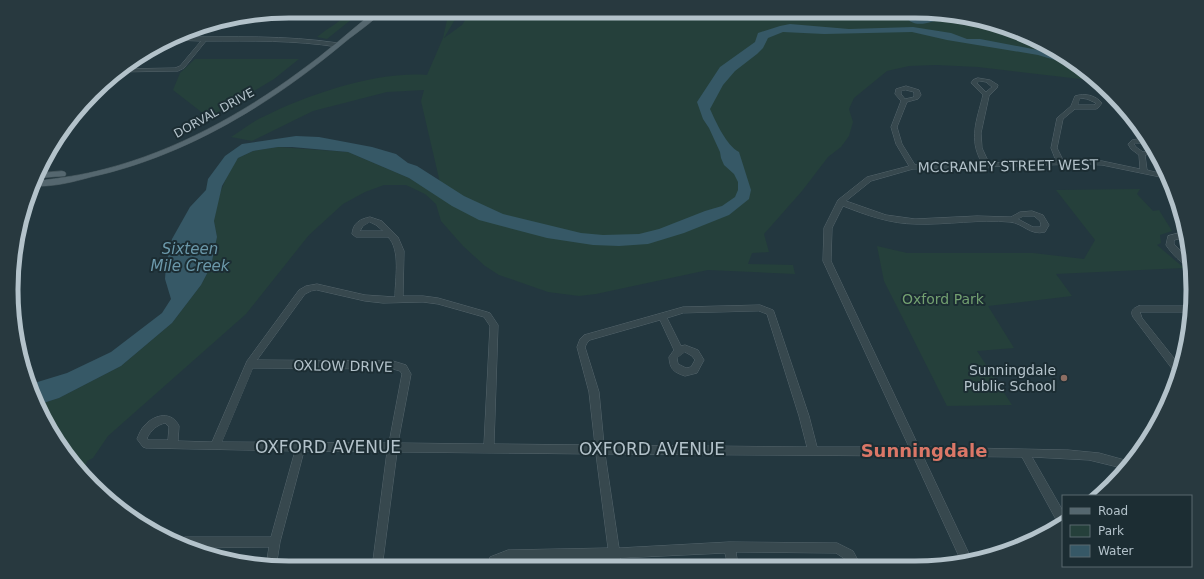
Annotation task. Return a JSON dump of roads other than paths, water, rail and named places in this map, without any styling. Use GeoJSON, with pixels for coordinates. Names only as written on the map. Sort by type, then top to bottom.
{"type":"FeatureCollection","features":[{"type":"Feature","properties":{"kind":"main road","name":"DORVAL DRIVE"},"geometry":{"type":"LineString","coordinates":[[40,183],[84,177],[132,164],[193,140],[295,78],[363,18]]}},
{"type":"Feature","properties":{"kind":"main road","name":"DORVAL DRIVE"},"geometry":{"type":"LineString","coordinates":[[43,176],[56,175],[104,165],[145,154],[178,141],[268,89],[369,18]]}},
{"type":"Feature","properties":{"kind":"street"},"geometry":{"type":"LineString","coordinates":[[184,40],[313,40],[334,44]]}},
{"type":"Feature","properties":{"kind":"street"},"geometry":{"type":"LineString","coordinates":[[129,71],[176,70],[182,67],[204,40]]}},
{"type":"Feature","properties":{"kind":"street"},"geometry":{"type":"LineString","coordinates":[[986,95],[976,136],[978,150],[987,165]]}},
{"type":"Feature","properties":{"kind":"street"},"geometry":{"type":"LineString","coordinates":[[904,102],[894,127],[899,144],[913,167]]}},
{"type":"Feature","properties":{"kind":"street"},"geometry":{"type":"LineString","coordinates":[[1060,162],[1054,148],[1060,118],[1074,107]]}},
{"type":"Feature","properties":{"kind":"street"},"geometry":{"type":"LineString","coordinates":[[1141,141],[1134,140],[1130,144],[1142,154],[1149,153]]}},
{"type":"Feature","properties":{"kind":"street"},"geometry":{"type":"LineString","coordinates":[[1142,154],[1144,171]]}},
{"type":"Feature","properties":{"kind":"street","name":"MCCRANEY STREET WEST"},"geometry":{"type":"LineString","coordinates":[[965,556],[827,261],[828,228],[841,202],[869,179],[913,167],[1060,162],[1102,163],[1161,175]]}},
{"type":"Feature","properties":{"kind":"street"},"geometry":{"type":"LineString","coordinates":[[841,202],[858,209],[896,220],[916,222],[992,218],[1014,220]]}},
{"type":"Feature","properties":{"kind":"street"},"geometry":{"type":"LineString","coordinates":[[389,234],[395,239],[400,250],[398,300]]}},
{"type":"Feature","properties":{"kind":"street"},"geometry":{"type":"LineString","coordinates":[[1181,237],[1171,238],[1170,245],[1184,259]]}},
{"type":"Feature","properties":{"kind":"street"},"geometry":{"type":"LineString","coordinates":[[214,446],[250,364],[302,292],[309,288],[324,288],[365,298],[383,300],[423,299],[454,305],[488,315],[494,325],[489,448]]}},
{"type":"Feature","properties":{"kind":"street"},"geometry":{"type":"LineString","coordinates":[[615,561],[594,392],[581,347],[583,341],[587,337],[683,310],[760,308],[770,312],[804,416],[813,450]]}},
{"type":"Feature","properties":{"kind":"street"},"geometry":{"type":"LineString","coordinates":[[1175,366],[1139,320],[1136,315],[1136,311],[1140,309],[1185,309]]}},
{"type":"Feature","properties":{"kind":"street"},"geometry":{"type":"LineString","coordinates":[[662,316],[679,351]]}},
{"type":"Feature","properties":{"kind":"street","name":"OXLOW DRIVE"},"geometry":{"type":"LineString","coordinates":[[250,364],[393,365],[403,368],[407,374],[392,447]]}},
{"type":"Feature","properties":{"kind":"street","name":"OXFORD AVENUE"},"geometry":{"type":"LineString","coordinates":[[173,444],[214,446],[813,450],[1083,454],[1124,463]]}},
{"type":"Feature","properties":{"kind":"street"},"geometry":{"type":"LineString","coordinates":[[271,560],[301,446]]}},
{"type":"Feature","properties":{"kind":"street"},"geometry":{"type":"LineString","coordinates":[[378,561],[392,447]]}},
{"type":"Feature","properties":{"kind":"street"},"geometry":{"type":"LineString","coordinates":[[1025,454],[1061,518]]}},
{"type":"Feature","properties":{"kind":"street"},"geometry":{"type":"LineString","coordinates":[[191,542],[275,542]]}},
{"type":"Feature","properties":{"kind":"street"},"geometry":{"type":"LineString","coordinates":[[729,547],[732,561]]}},
{"type":"Feature","properties":{"kind":"street"},"geometry":{"type":"LineString","coordinates":[[494,561],[508,555],[614,554],[625,552],[729,547],[837,548],[849,555],[853,561]]}},
{"type":"Feature","properties":{"kind":"water"},"geometry":{"type":"Polygon","coordinates":[[[907,18],[939,19],[924,24],[910,21],[907,18]]]}},
{"type":"Feature","properties":{"kind":"water","name":"Sixteen Mile Creek"},"geometry":{"type":"Polygon","coordinates":[[[790,24],[849,29],[913,27],[951,33],[967,39],[980,39],[1045,51],[1062,62],[1038,55],[947,40],[912,32],[824,34],[783,32],[768,38],[763,48],[735,71],[723,85],[710,109],[726,139],[734,149],[739,152],[751,190],[749,199],[729,215],[684,233],[648,244],[619,246],[593,245],[547,238],[479,220],[452,206],[409,178],[348,152],[292,147],[278,147],[253,151],[238,158],[222,186],[214,221],[217,237],[211,266],[201,285],[172,323],[121,366],[59,398],[43,403],[35,383],[67,373],[111,352],[162,313],[171,299],[165,279],[166,264],[172,239],[190,207],[206,190],[208,179],[225,156],[242,144],[296,136],[319,137],[372,147],[396,154],[408,163],[417,166],[464,196],[503,214],[581,233],[603,235],[639,234],[659,229],[722,206],[735,197],[738,190],[738,182],[734,174],[724,165],[720,152],[709,128],[703,119],[697,102],[720,67],[755,42],[758,33],[790,24]]]}},
{"type":"Feature","properties":{"kind":"place","name":"Sunningdale Public School"},"geometry":{"type":"Point","coordinates":[1064,378]}},
{"type":"Feature","properties":{"kind":"district","name":"Sunningdale"},"geometry":{"type":"Point","coordinates":[924,450]}},
{"type":"Feature","properties":{"kind":"park label","name":"Oxford Park"},"geometry":{"type":"Point","coordinates":[943,299]}}]}
